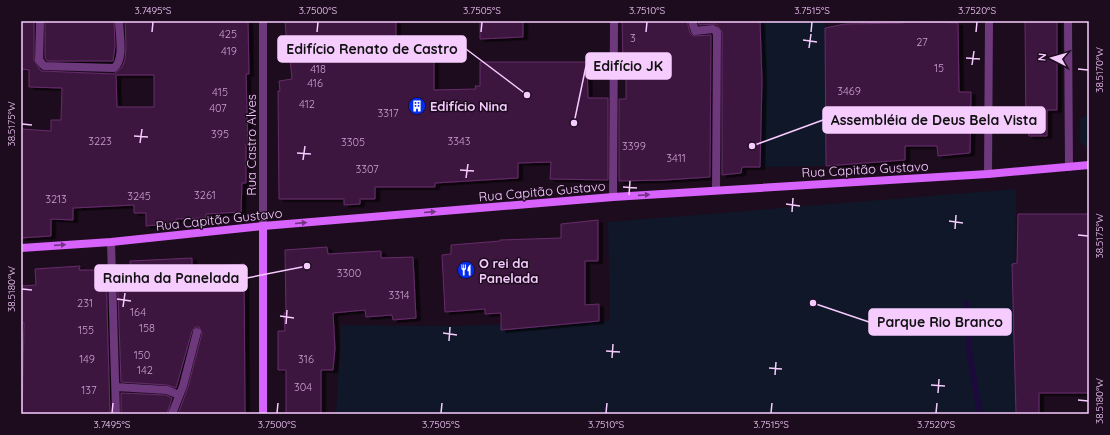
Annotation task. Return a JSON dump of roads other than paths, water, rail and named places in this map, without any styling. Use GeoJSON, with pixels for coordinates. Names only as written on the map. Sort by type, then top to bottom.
{"type":"FeatureCollection","features":[{"type":"Feature","properties":{"kind":"street"},"geometry":{"type":"LineString","coordinates":[[40,21],[39,60],[44,66],[114,68],[119,64],[120,58],[119,21]]}},
{"type":"Feature","properties":{"kind":"street","name":"Rua Castro Alves"},"geometry":{"type":"LineString","coordinates":[[263,21],[263,414]]}},
{"type":"Feature","properties":{"kind":"street"},"geometry":{"type":"LineString","coordinates":[[613,197],[614,21]]}},
{"type":"Feature","properties":{"kind":"street"},"geometry":{"type":"LineString","coordinates":[[692,21],[693,29],[696,32],[713,29],[717,32],[716,190]]}},
{"type":"Feature","properties":{"kind":"street"},"geometry":{"type":"LineString","coordinates":[[988,174],[989,21]]}},
{"type":"Feature","properties":{"kind":"street"},"geometry":{"type":"LineString","coordinates":[[1068,21],[1070,167]]}},
{"type":"Feature","properties":{"kind":"street","name":"Rua Capitão Gustavo"},"geometry":{"type":"LineString","coordinates":[[21,248],[111,242],[263,226],[613,197],[988,174],[1089,165]]}},
{"type":"Feature","properties":{"kind":"street"},"geometry":{"type":"LineString","coordinates":[[111,242],[116,414]]}},
{"type":"Feature","properties":{"kind":"street"},"geometry":{"type":"LineString","coordinates":[[172,414],[197,332]]}},
{"type":"Feature","properties":{"kind":"street"},"geometry":{"type":"LineString","coordinates":[[116,387],[167,390],[179,395]]}},
{"type":"Feature","properties":{"kind":"waterway"},"geometry":{"type":"LineString","coordinates":[[966,303],[969,351],[980,414]]}},
{"type":"Feature","properties":{"kind":"place","name":"Edifício Renato de Castro"},"geometry":{"type":"Point","coordinates":[527,95]}},
{"type":"Feature","properties":{"kind":"place","name":"Edifício Nina"},"geometry":{"type":"Point","coordinates":[417,106]}},
{"type":"Feature","properties":{"kind":"place","name":"Edifício JK"},"geometry":{"type":"Point","coordinates":[574,123]}},
{"type":"Feature","properties":{"kind":"place","name":"Assembléia de Deus Bela Vista"},"geometry":{"type":"Point","coordinates":[752,146]}},
{"type":"Feature","properties":{"kind":"place","name":"Rainha da Panelada"},"geometry":{"type":"Point","coordinates":[307,266]}},
{"type":"Feature","properties":{"kind":"place","name":"O rei da Panelada"},"geometry":{"type":"Point","coordinates":[466,270]}},
{"type":"Feature","properties":{"kind":"place","name":"Parque Rio Branco"},"geometry":{"type":"Point","coordinates":[813,303]}}]}
